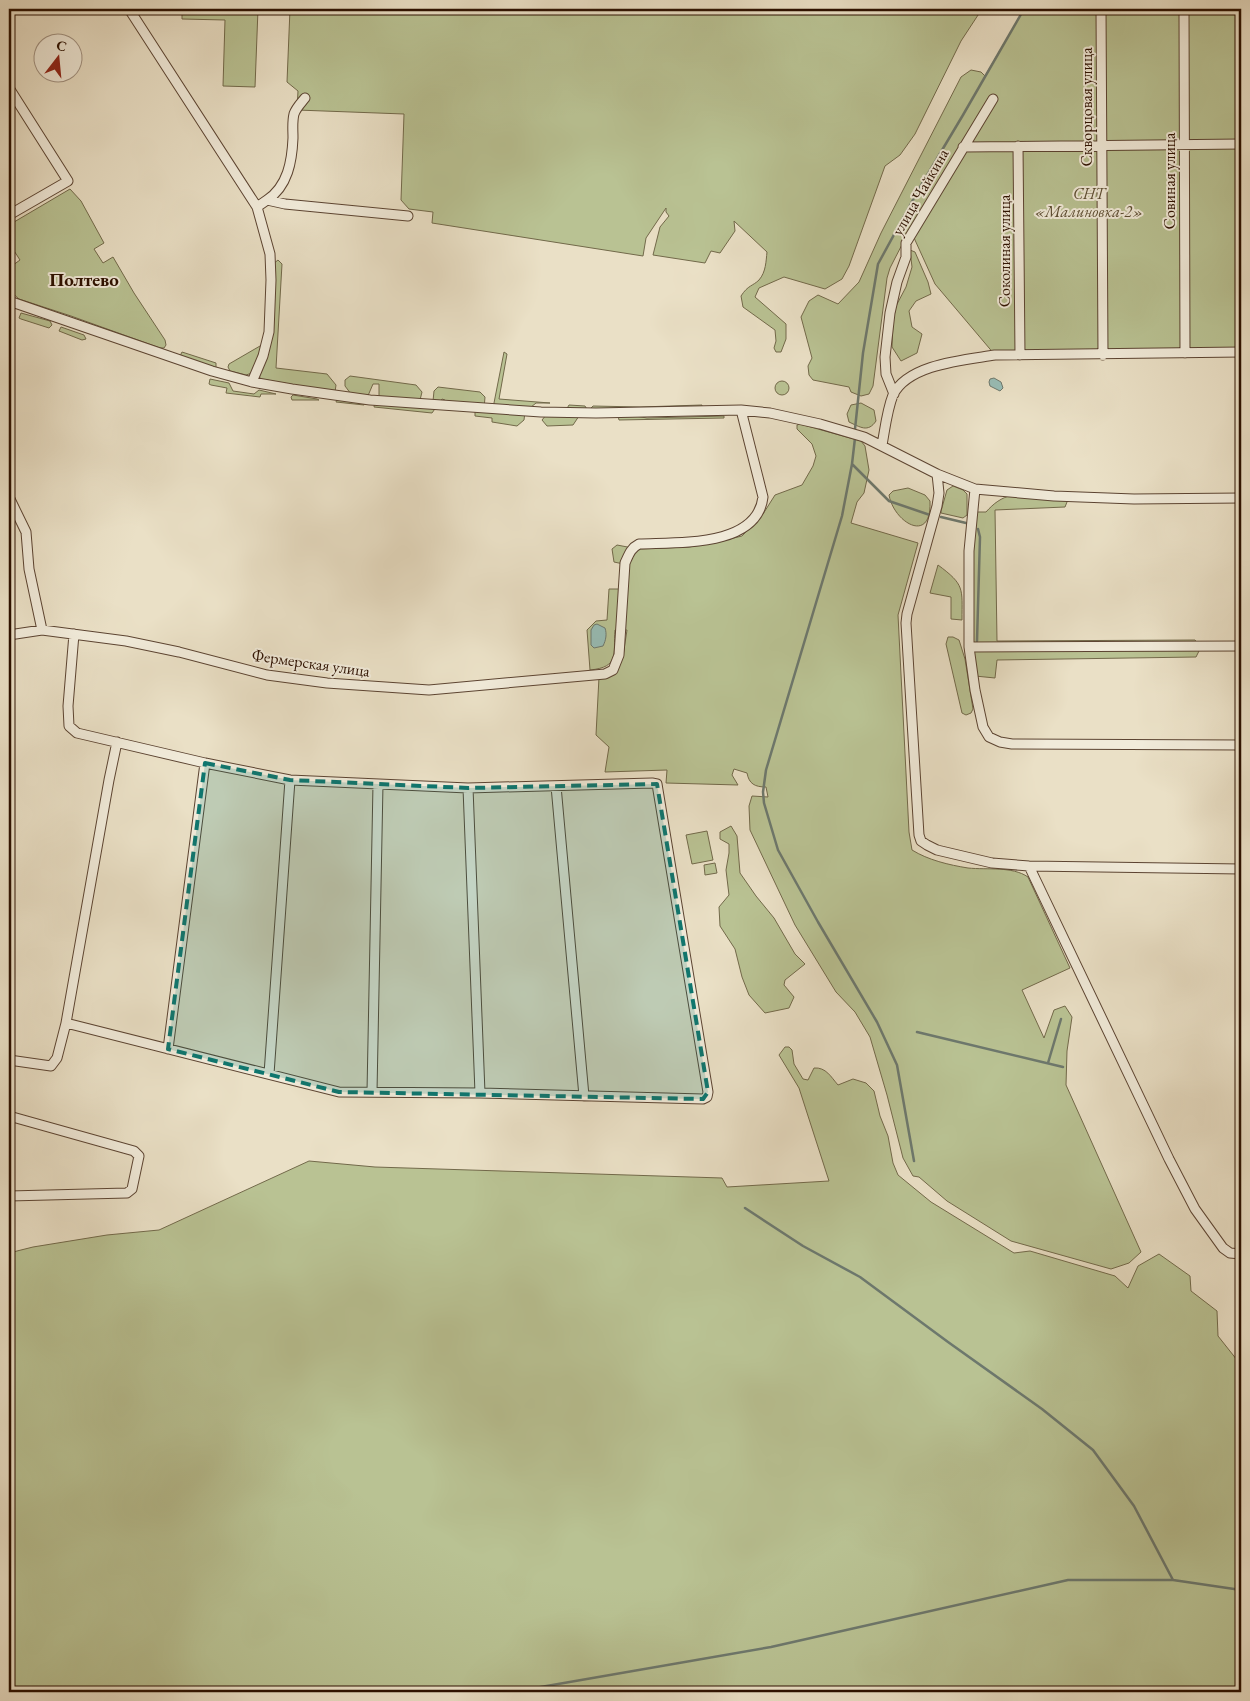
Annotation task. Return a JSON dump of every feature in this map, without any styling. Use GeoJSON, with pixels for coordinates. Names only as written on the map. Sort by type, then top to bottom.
{"type":"FeatureCollection","features":[{"type":"Feature","properties":{"kind":"street"},"geometry":{"type":"LineString","coordinates":[[129,9],[257,207],[270,254],[271,280],[269,332],[263,356],[252,382]]}},
{"type":"Feature","properties":{"kind":"street","name":"Скворцовая улица"},"geometry":{"type":"LineString","coordinates":[[1101,9],[1102,355]]}},
{"type":"Feature","properties":{"kind":"street","name":"Совиная улица"},"geometry":{"type":"LineString","coordinates":[[1184,9],[1185,353]]}},
{"type":"Feature","properties":{"kind":"street"},"geometry":{"type":"LineString","coordinates":[[9,88],[68,182],[9,215]]}},
{"type":"Feature","properties":{"kind":"street"},"geometry":{"type":"LineString","coordinates":[[257,207],[267,200],[283,183],[289,172],[292,154],[293,117],[296,109],[305,98]]}},
{"type":"Feature","properties":{"kind":"street","name":"улица Чайкина"},"geometry":{"type":"LineString","coordinates":[[894,394],[886,374],[885,357],[890,313],[897,282],[906,257],[906,243],[993,99]]}},
{"type":"Feature","properties":{"kind":"street"},"geometry":{"type":"LineString","coordinates":[[964,147],[1241,144]]}},
{"type":"Feature","properties":{"kind":"street","name":"Соколиная улица"},"geometry":{"type":"LineString","coordinates":[[1018,146],[1020,355]]}},
{"type":"Feature","properties":{"kind":"street"},"geometry":{"type":"LineString","coordinates":[[267,200],[285,204],[408,216]]}},
{"type":"Feature","properties":{"kind":"street"},"geometry":{"type":"LineString","coordinates":[[9,301],[178,360],[252,382],[370,400],[492,410],[596,413],[742,410],[770,413],[820,424],[864,437],[937,474],[975,489],[1054,496],[1134,499],[1241,498]]}},
{"type":"Feature","properties":{"kind":"street"},"geometry":{"type":"LineString","coordinates":[[882,445],[888,412],[894,394],[906,380],[930,368],[955,361],[1020,355],[1241,352]]}},
{"type":"Feature","properties":{"kind":"street","name":"Фермерская улица"},"geometry":{"type":"LineString","coordinates":[[9,635],[42,630],[74,634],[126,641],[179,652],[267,675],[327,683],[429,690],[605,674],[613,670],[619,655],[626,563],[634,546],[640,544],[694,542],[721,537],[746,525],[762,506],[763,497],[742,410]]}},
{"type":"Feature","properties":{"kind":"street"},"geometry":{"type":"LineString","coordinates":[[937,474],[939,493],[937,506],[906,623],[919,835],[921,841],[937,850],[992,863],[1029,866],[1241,869]]}},
{"type":"Feature","properties":{"kind":"street"},"geometry":{"type":"LineString","coordinates":[[975,489],[969,551],[969,647],[975,690],[983,727],[990,737],[1000,742],[1012,744],[1241,745]]}},
{"type":"Feature","properties":{"kind":"street"},"geometry":{"type":"LineString","coordinates":[[9,496],[26,532],[29,570],[42,630]]}},
{"type":"Feature","properties":{"kind":"street"},"geometry":{"type":"LineString","coordinates":[[66,1023],[330,1091],[703,1099],[707,1097],[708,1092],[657,784],[652,782],[468,788],[290,780],[205,763],[77,732],[69,726],[68,706],[74,634]]}},
{"type":"Feature","properties":{"kind":"street"},"geometry":{"type":"LineString","coordinates":[[969,647],[1241,646]]}},
{"type":"Feature","properties":{"kind":"street"},"geometry":{"type":"LineString","coordinates":[[9,1060],[52,1066],[57,1058],[66,1023],[117,742]]}},
{"type":"Feature","properties":{"kind":"street"},"geometry":{"type":"LineString","coordinates":[[168,1049],[205,763]]}},
{"type":"Feature","properties":{"kind":"street"},"geometry":{"type":"LineString","coordinates":[[268,1074],[290,780]]}},
{"type":"Feature","properties":{"kind":"street"},"geometry":{"type":"LineString","coordinates":[[372,1092],[378,784]]}},
{"type":"Feature","properties":{"kind":"street"},"geometry":{"type":"LineString","coordinates":[[556,786],[584,1096]]}},
{"type":"Feature","properties":{"kind":"street"},"geometry":{"type":"LineString","coordinates":[[468,788],[480,1093]]}},
{"type":"Feature","properties":{"kind":"street"},"geometry":{"type":"LineString","coordinates":[[1029,866],[1169,1159],[1195,1209],[1223,1248],[1230,1254],[1241,1254]]}},
{"type":"Feature","properties":{"kind":"street"},"geometry":{"type":"LineString","coordinates":[[9,1116],[134,1151],[139,1156],[132,1189],[127,1193],[9,1196]]}},
{"type":"Feature","properties":{"kind":"highlighted area"},"geometry":{"type":"Polygon","coordinates":[[[205,763],[290,780],[468,788],[657,784],[708,1092],[703,1099],[339,1092],[168,1049],[205,763]]]}},
{"type":"Feature","properties":{"kind":"green space"},"geometry":{"type":"Polygon","coordinates":[[[182,9],[258,9],[255,87],[223,86],[225,20],[182,19],[182,9]]]}},
{"type":"Feature","properties":{"kind":"green space"},"geometry":{"type":"Polygon","coordinates":[[[290,9],[982,9],[961,41],[915,134],[900,155],[885,166],[849,266],[842,279],[825,289],[784,277],[759,288],[755,297],[786,324],[786,339],[781,352],[776,352],[774,348],[776,341],[775,330],[743,307],[741,296],[763,274],[767,252],[734,221],[735,231],[720,253],[711,251],[705,263],[653,255],[660,227],[669,216],[666,208],[646,238],[643,256],[432,223],[433,212],[409,209],[401,200],[404,114],[297,110],[298,91],[287,82],[290,9]]]}},
{"type":"Feature","properties":{"kind":"green space","name":"СНТ «Малиновка-2»"},"geometry":{"type":"Polygon","coordinates":[[[1024,9],[1241,9],[1241,352],[995,355],[935,284],[910,229],[890,268],[887,278],[873,386],[869,394],[861,396],[851,392],[849,387],[813,380],[809,375],[808,366],[812,358],[801,317],[809,301],[818,295],[838,304],[859,282],[881,233],[961,77],[971,70],[981,72],[985,76],[1024,9]]]}},
{"type":"Feature","properties":{"kind":"green space"},"geometry":{"type":"Polygon","coordinates":[[[70,189],[81,201],[104,243],[94,249],[103,263],[113,257],[165,340],[166,345],[164,348],[19,299],[9,290],[9,268],[20,260],[9,243],[9,225],[70,189]]]}},
{"type":"Feature","properties":{"kind":"green space"},"geometry":{"type":"Polygon","coordinates":[[[910,250],[915,252],[931,294],[916,301],[909,311],[912,327],[922,334],[917,353],[901,361],[892,347],[893,321],[896,306],[906,287],[912,267],[910,250]]]}},
{"type":"Feature","properties":{"kind":"green space"},"geometry":{"type":"Polygon","coordinates":[[[278,260],[282,264],[276,368],[327,374],[336,385],[335,392],[261,379],[258,375],[265,357],[273,264],[278,260]]]}},
{"type":"Feature","properties":{"kind":"green space"},"geometry":{"type":"Polygon","coordinates":[[[21,313],[50,321],[52,325],[49,328],[21,319],[19,318],[21,313]]]}},
{"type":"Feature","properties":{"kind":"green space"},"geometry":{"type":"Polygon","coordinates":[[[61,327],[84,335],[86,339],[82,340],[59,331],[61,327]]]}},
{"type":"Feature","properties":{"kind":"green space"},"geometry":{"type":"Polygon","coordinates":[[[262,346],[252,373],[246,375],[230,371],[229,364],[262,346]]]}},
{"type":"Feature","properties":{"kind":"green space"},"geometry":{"type":"Polygon","coordinates":[[[182,352],[216,363],[216,367],[180,356],[182,352]]]}},
{"type":"Feature","properties":{"kind":"green space"},"geometry":{"type":"Polygon","coordinates":[[[504,352],[507,354],[499,399],[550,403],[536,403],[525,412],[524,420],[517,426],[492,422],[492,418],[475,416],[475,406],[447,404],[442,399],[432,413],[374,407],[375,401],[379,397],[379,384],[373,384],[364,405],[336,402],[337,399],[351,394],[345,386],[345,380],[350,376],[416,385],[422,392],[420,400],[433,401],[434,391],[438,387],[480,392],[485,397],[484,409],[493,408],[504,352]]]}},
{"type":"Feature","properties":{"kind":"green space"},"geometry":{"type":"Polygon","coordinates":[[[210,379],[229,383],[233,391],[254,394],[259,390],[276,394],[261,394],[260,397],[226,393],[227,388],[209,384],[210,379]]]}},
{"type":"Feature","properties":{"kind":"green space"},"geometry":{"type":"Polygon","coordinates":[[[782,381],[787,383],[789,388],[787,393],[782,395],[777,393],[775,388],[777,383],[782,381]]]}},
{"type":"Feature","properties":{"kind":"green space"},"geometry":{"type":"Polygon","coordinates":[[[293,395],[319,400],[292,400],[291,397],[293,395]]]}},
{"type":"Feature","properties":{"kind":"green space"},"geometry":{"type":"Polygon","coordinates":[[[861,403],[874,410],[876,421],[867,428],[849,422],[847,414],[851,405],[861,403]]]}},
{"type":"Feature","properties":{"kind":"green space"},"geometry":{"type":"Polygon","coordinates":[[[569,405],[585,406],[588,411],[579,416],[573,425],[547,426],[542,420],[547,414],[563,415],[569,405]]]}},
{"type":"Feature","properties":{"kind":"green space"},"geometry":{"type":"Polygon","coordinates":[[[702,405],[702,407],[635,416],[647,418],[724,416],[724,418],[619,420],[618,416],[591,408],[593,406],[702,405]]]}},
{"type":"Feature","properties":{"kind":"green space"},"geometry":{"type":"Polygon","coordinates":[[[800,424],[861,441],[865,446],[869,470],[864,493],[857,502],[851,523],[918,543],[898,615],[909,832],[912,850],[925,857],[946,864],[968,868],[1015,871],[1028,877],[1070,968],[1022,990],[1044,1038],[1054,1010],[1065,1006],[1072,1017],[1067,1051],[1066,1085],[1141,1252],[1129,1263],[1111,1269],[1011,1241],[947,1201],[919,1177],[913,1176],[903,1158],[870,1037],[855,1012],[836,992],[795,925],[750,830],[749,806],[752,796],[768,797],[766,787],[753,784],[749,780],[747,773],[734,769],[732,775],[738,785],[666,783],[667,770],[605,772],[609,747],[596,735],[599,677],[623,656],[627,630],[615,630],[614,652],[611,662],[606,666],[590,670],[587,630],[596,621],[607,620],[609,589],[627,589],[628,565],[614,562],[612,549],[617,545],[638,549],[689,547],[742,536],[763,514],[775,495],[802,485],[813,466],[816,456],[812,444],[797,429],[797,425],[800,424]]]}},
{"type":"Feature","properties":{"kind":"green space"},"geometry":{"type":"Polygon","coordinates":[[[953,486],[967,494],[967,515],[963,518],[941,513],[947,490],[953,486]]]}},
{"type":"Feature","properties":{"kind":"green space"},"geometry":{"type":"Polygon","coordinates":[[[908,488],[925,495],[930,501],[929,515],[925,523],[919,526],[905,521],[898,514],[892,505],[889,495],[893,491],[908,488]]]}},
{"type":"Feature","properties":{"kind":"green space"},"geometry":{"type":"Polygon","coordinates":[[[1012,495],[1064,499],[1067,502],[1065,507],[995,510],[997,641],[1195,640],[1201,647],[1196,657],[997,660],[995,678],[975,676],[971,636],[970,595],[971,554],[975,514],[986,512],[998,501],[1012,495]]]}},
{"type":"Feature","properties":{"kind":"green space"},"geometry":{"type":"Polygon","coordinates":[[[938,565],[953,578],[960,588],[962,594],[962,620],[951,619],[951,597],[930,593],[938,565]]]}},
{"type":"Feature","properties":{"kind":"green space"},"geometry":{"type":"Polygon","coordinates":[[[948,637],[959,640],[965,659],[973,709],[971,713],[966,715],[962,713],[946,644],[948,637]]]}},
{"type":"Feature","properties":{"kind":"green space"},"geometry":{"type":"Polygon","coordinates":[[[731,826],[737,836],[740,873],[774,918],[795,954],[805,964],[785,980],[784,985],[794,997],[789,1008],[765,1013],[749,995],[735,949],[720,926],[719,907],[729,895],[726,870],[729,844],[720,839],[720,832],[731,826]]]}},
{"type":"Feature","properties":{"kind":"green space"},"geometry":{"type":"Polygon","coordinates":[[[707,831],[713,860],[692,864],[686,835],[707,831]]]}},
{"type":"Feature","properties":{"kind":"green space"},"geometry":{"type":"Polygon","coordinates":[[[715,863],[717,873],[705,875],[704,865],[715,863]]]}},
{"type":"Feature","properties":{"kind":"green space"},"geometry":{"type":"Polygon","coordinates":[[[785,1047],[789,1047],[792,1050],[794,1064],[803,1079],[808,1080],[814,1068],[818,1068],[828,1073],[838,1085],[853,1079],[866,1083],[874,1091],[880,1116],[888,1136],[893,1163],[898,1175],[931,1202],[1014,1253],[1030,1251],[1115,1276],[1128,1288],[1138,1266],[1159,1254],[1190,1276],[1191,1291],[1217,1311],[1218,1336],[1241,1365],[1241,1692],[9,1692],[9,1253],[33,1247],[107,1235],[159,1230],[309,1161],[375,1167],[722,1178],[727,1187],[829,1181],[799,1088],[779,1055],[785,1047]]]}},
{"type":"Feature","properties":{"kind":"water"},"geometry":{"type":"Polygon","coordinates":[[[994,378],[1001,382],[1003,388],[1000,391],[990,386],[990,379],[994,378]]]}},
{"type":"Feature","properties":{"kind":"water"},"geometry":{"type":"Polygon","coordinates":[[[597,624],[605,628],[606,637],[603,646],[594,648],[591,645],[591,630],[597,624]]]}},
{"type":"Feature","properties":{"kind":"waterway"},"geometry":{"type":"LineString","coordinates":[[855,429],[863,353],[878,264],[920,187],[1024,9]]}},
{"type":"Feature","properties":{"kind":"waterway"},"geometry":{"type":"LineString","coordinates":[[855,438],[852,464],[889,501],[930,515]]}},
{"type":"Feature","properties":{"kind":"waterway"},"geometry":{"type":"LineString","coordinates":[[852,464],[842,516],[766,770],[763,792],[764,803],[778,850],[877,1022],[897,1065],[914,1161]]}},
{"type":"Feature","properties":{"kind":"waterway"},"geometry":{"type":"LineString","coordinates":[[941,517],[966,523]]}},
{"type":"Feature","properties":{"kind":"waterway"},"geometry":{"type":"LineString","coordinates":[[977,641],[980,537],[978,529]]}},
{"type":"Feature","properties":{"kind":"waterway"},"geometry":{"type":"LineString","coordinates":[[1048,1063],[1061,1019]]}},
{"type":"Feature","properties":{"kind":"waterway"},"geometry":{"type":"LineString","coordinates":[[917,1032],[1063,1067]]}},
{"type":"Feature","properties":{"kind":"waterway"},"geometry":{"type":"LineString","coordinates":[[745,1208],[803,1246],[860,1277],[1042,1409],[1093,1450],[1134,1506],[1173,1580]]}},
{"type":"Feature","properties":{"kind":"waterway"},"geometry":{"type":"LineString","coordinates":[[512,1692],[771,1647],[1068,1580],[1173,1580],[1241,1590]]}},
{"type":"Feature","properties":{"kind":"district","name":"Полтево"},"geometry":{"type":"Point","coordinates":[84,279]}}]}
